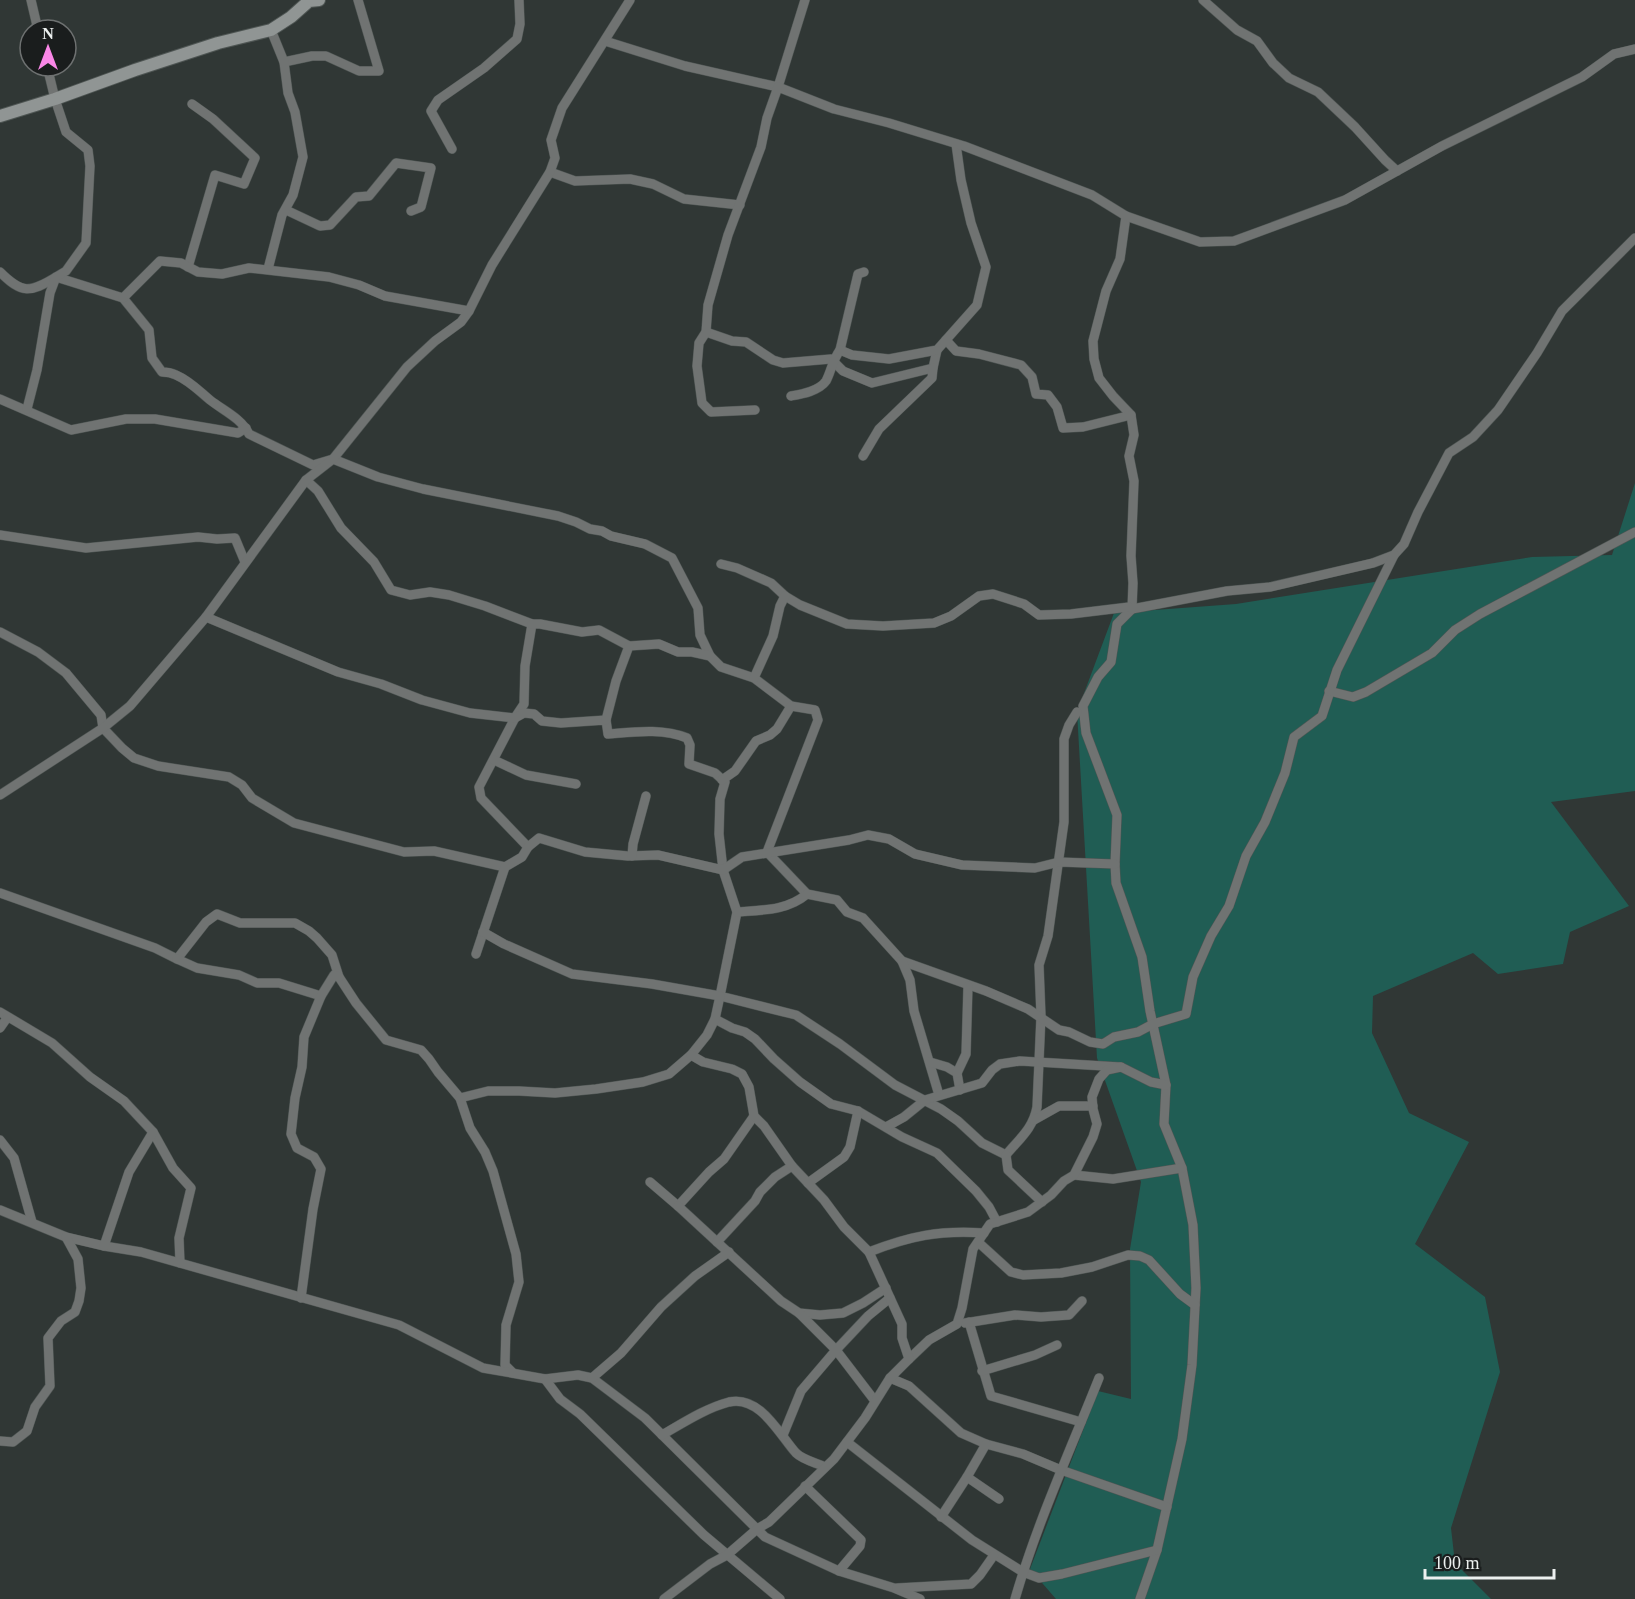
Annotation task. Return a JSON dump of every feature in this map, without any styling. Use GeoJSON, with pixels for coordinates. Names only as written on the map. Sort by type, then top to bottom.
{"type":"FeatureCollection","features":[{"type":"Feature","properties":{"kind":"street"},"geometry":{"type":"LineString","coordinates":[[32,0],[36,18]]}},
{"type":"Feature","properties":{"kind":"street"},"geometry":{"type":"LineString","coordinates":[[0,116],[218,43],[271,30],[311,0]]}},
{"type":"Feature","properties":{"kind":"street"},"geometry":{"type":"LineString","coordinates":[[284,62],[312,56],[326,56],[359,72],[379,71],[358,0]]}},
{"type":"Feature","properties":{"kind":"street"},"geometry":{"type":"LineString","coordinates":[[452,148],[431,111],[438,100],[484,69],[517,39],[520,24],[519,0]]}},
{"type":"Feature","properties":{"kind":"street"},"geometry":{"type":"LineString","coordinates":[[0,795],[103,728],[130,705],[206,617],[306,480],[333,459],[407,367],[435,341],[461,322],[492,265],[550,172],[555,158],[550,140],[562,108],[630,0]]}},
{"type":"Feature","properties":{"kind":"street"},"geometry":{"type":"LineString","coordinates":[[755,410],[711,412],[702,402],[697,366],[699,343],[706,332],[708,305],[728,235],[761,147],[767,118],[804,0]]}},
{"type":"Feature","properties":{"kind":"street"},"geometry":{"type":"LineString","coordinates":[[1203,0],[1237,30],[1257,41],[1273,63],[1289,78],[1318,92],[1355,126],[1384,160],[1397,171]]}},
{"type":"Feature","properties":{"kind":"street"},"geometry":{"type":"LineString","coordinates":[[268,269],[282,215],[293,195],[303,157],[295,112],[288,93],[284,62],[271,30]]}},
{"type":"Feature","properties":{"kind":"street"},"geometry":{"type":"LineString","coordinates":[[605,42],[685,66],[777,87],[834,109],[956,144],[1092,195],[1126,216],[1200,242],[1234,241],[1345,200],[1442,146],[1582,77],[1614,54],[1635,49]]}},
{"type":"Feature","properties":{"kind":"street"},"geometry":{"type":"LineString","coordinates":[[0,272],[21,288],[38,288],[66,271],[86,243],[90,166],[88,150],[66,132],[50,78]]}},
{"type":"Feature","properties":{"kind":"street"},"geometry":{"type":"LineString","coordinates":[[188,267],[215,175],[244,184],[255,158],[213,119],[192,104]]}},
{"type":"Feature","properties":{"kind":"street"},"geometry":{"type":"LineString","coordinates":[[863,456],[879,429],[932,378],[937,350],[977,305],[986,267],[971,223],[961,180],[956,144]]}},
{"type":"Feature","properties":{"kind":"street"},"geometry":{"type":"LineString","coordinates":[[286,210],[320,226],[330,225],[356,197],[369,196],[396,163],[431,168],[422,207],[411,211]]}},
{"type":"Feature","properties":{"kind":"street"},"geometry":{"type":"LineString","coordinates":[[550,172],[575,181],[630,179],[653,184],[684,199],[740,205]]}},
{"type":"Feature","properties":{"kind":"street"},"geometry":{"type":"LineString","coordinates":[[1126,216],[1120,259],[1106,291],[1093,341],[1094,359],[1099,378],[1131,415],[1134,435],[1129,456],[1134,481],[1131,544],[1132,609],[1117,624],[1111,662],[1098,677],[1083,706],[1086,733],[1117,815],[1116,883],[1142,957],[1166,1085],[1164,1124],[1182,1168],[1193,1225],[1195,1305],[1192,1365],[1182,1439],[1157,1550],[1140,1599]]}},
{"type":"Feature","properties":{"kind":"street"},"geometry":{"type":"LineString","coordinates":[[902,961],[987,991],[1028,1009],[1059,1030],[1090,1042],[1103,1044],[1114,1037],[1138,1032],[1153,1024],[1186,1014],[1193,977],[1211,936],[1229,906],[1246,856],[1265,822],[1285,773],[1293,737],[1322,716],[1329,691],[1350,641],[1394,555],[1404,544],[1449,453],[1473,437],[1498,410],[1562,311],[1635,238]]}},
{"type":"Feature","properties":{"kind":"street"},"geometry":{"type":"LineString","coordinates":[[123,298],[160,261],[181,263],[198,272],[222,274],[249,268],[329,277],[359,285],[385,296],[469,310]]}},
{"type":"Feature","properties":{"kind":"street"},"geometry":{"type":"LineString","coordinates":[[791,396],[817,389],[826,381],[832,361],[840,350],[858,274],[864,272]]}},
{"type":"Feature","properties":{"kind":"street"},"geometry":{"type":"LineString","coordinates":[[56,277],[123,298],[149,330],[152,358],[162,372],[174,373],[190,383],[246,428],[249,434],[313,465],[333,459],[378,477],[423,489],[567,519],[611,536],[645,544],[664,553],[676,564],[698,608],[700,634],[710,656],[721,667],[754,678],[791,706],[815,710],[818,720],[767,852]]}},
{"type":"Feature","properties":{"kind":"street"},"geometry":{"type":"LineString","coordinates":[[27,409],[37,370],[50,293],[56,277]]}},
{"type":"Feature","properties":{"kind":"street"},"geometry":{"type":"LineString","coordinates":[[706,332],[732,341],[746,342],[773,360],[783,363],[831,359],[843,370],[872,383],[933,368]]}},
{"type":"Feature","properties":{"kind":"street"},"geometry":{"type":"LineString","coordinates":[[946,340],[956,351],[1021,365],[1032,377],[1036,394],[1048,395],[1057,407],[1063,428],[1083,427],[1131,415]]}},
{"type":"Feature","properties":{"kind":"street"},"geometry":{"type":"LineString","coordinates":[[840,350],[852,355],[889,359],[937,350]]}},
{"type":"Feature","properties":{"kind":"street"},"geometry":{"type":"LineString","coordinates":[[0,399],[71,429],[126,419],[155,419],[238,433],[246,428]]}},
{"type":"Feature","properties":{"kind":"street"},"geometry":{"type":"LineString","coordinates":[[306,480],[318,491],[341,528],[374,562],[391,590],[410,595],[430,592],[449,596],[485,606],[532,624],[582,632],[599,630],[629,646],[659,644],[678,652],[710,656]]}},
{"type":"Feature","properties":{"kind":"street"},"geometry":{"type":"LineString","coordinates":[[1329,691],[1353,697],[1366,692],[1432,653],[1455,630],[1480,614],[1635,532]]}},
{"type":"Feature","properties":{"kind":"street"},"geometry":{"type":"LineString","coordinates":[[0,535],[86,548],[198,537],[235,538],[245,562]]}},
{"type":"Feature","properties":{"kind":"street"},"geometry":{"type":"LineString","coordinates":[[721,564],[737,568],[771,583],[784,596],[847,624],[883,626],[934,623],[951,616],[979,596],[993,594],[1024,604],[1039,615],[1071,614],[1129,607],[1132,609],[1227,591],[1270,587],[1373,563],[1394,555]]}},
{"type":"Feature","properties":{"kind":"street"},"geometry":{"type":"LineString","coordinates":[[754,678],[773,636],[784,596]]}},
{"type":"Feature","properties":{"kind":"street"},"geometry":{"type":"LineString","coordinates":[[206,617],[338,672],[381,684],[422,700],[470,713],[515,718],[524,713],[534,714],[542,721],[551,722],[606,720]]}},
{"type":"Feature","properties":{"kind":"street"},"geometry":{"type":"LineString","coordinates":[[528,847],[481,798],[479,787],[524,704],[525,666],[532,624]]}},
{"type":"Feature","properties":{"kind":"street"},"geometry":{"type":"LineString","coordinates":[[0,632],[38,652],[66,673],[101,715],[103,728],[134,758],[158,766],[229,777],[242,785],[252,798],[294,823],[404,852],[434,851],[505,867]]}},
{"type":"Feature","properties":{"kind":"street"},"geometry":{"type":"LineString","coordinates":[[460,1098],[489,1091],[555,1093],[644,1082],[669,1074],[691,1055],[707,1035],[715,1019],[737,912],[723,870],[719,834],[720,798],[725,782],[715,773],[689,764],[690,745],[687,738],[658,731],[608,734],[606,720],[616,681],[629,646]]}},
{"type":"Feature","properties":{"kind":"street"},"geometry":{"type":"LineString","coordinates":[[722,780],[735,771],[756,741],[777,729],[791,706]]}},
{"type":"Feature","properties":{"kind":"street"},"geometry":{"type":"LineString","coordinates":[[1006,1155],[1026,1134],[1034,1120],[1041,1017],[1039,965],[1048,936],[1064,822],[1064,739],[1068,724],[1077,712]]}},
{"type":"Feature","properties":{"kind":"street"},"geometry":{"type":"LineString","coordinates":[[494,760],[526,775],[576,784]]}},
{"type":"Feature","properties":{"kind":"street"},"geometry":{"type":"LineString","coordinates":[[632,856],[646,796]]}},
{"type":"Feature","properties":{"kind":"street"},"geometry":{"type":"LineString","coordinates":[[476,954],[505,867],[522,857],[528,847],[539,838],[585,852],[632,856],[658,855],[723,870],[742,857],[868,835],[889,839],[915,854],[962,865],[1035,868],[1059,862],[1115,864]]}},
{"type":"Feature","properties":{"kind":"street"},"geometry":{"type":"LineString","coordinates":[[767,852],[807,894],[837,900],[847,912],[863,918],[902,961],[910,980],[914,1011],[939,1095]]}},
{"type":"Feature","properties":{"kind":"street"},"geometry":{"type":"LineString","coordinates":[[0,893],[155,948],[197,968],[239,975],[257,982],[279,983],[321,996]]}},
{"type":"Feature","properties":{"kind":"street"},"geometry":{"type":"LineString","coordinates":[[737,912],[776,908],[800,900],[807,894]]}},
{"type":"Feature","properties":{"kind":"street"},"geometry":{"type":"LineString","coordinates":[[177,959],[206,922],[217,914],[240,923],[295,923],[317,938],[332,955],[339,976],[356,1003],[386,1040],[421,1050],[429,1059],[460,1098],[470,1128],[485,1152],[493,1171],[516,1254],[519,1282],[506,1325],[505,1347],[505,1365],[513,1373]]}},
{"type":"Feature","properties":{"kind":"street"},"geometry":{"type":"LineString","coordinates":[[483,932],[572,974],[652,984],[720,996],[796,1014],[895,1085],[925,1100],[958,1121],[982,1143],[1006,1155]]}},
{"type":"Feature","properties":{"kind":"street"},"geometry":{"type":"LineString","coordinates":[[301,1298],[313,1209],[321,1170],[314,1157],[297,1148],[291,1134],[295,1098],[302,1067],[304,1037],[321,996],[334,975],[339,976]]}},
{"type":"Feature","properties":{"kind":"street"},"geometry":{"type":"LineString","coordinates":[[960,1090],[957,1073],[966,1054],[968,986]]}},
{"type":"Feature","properties":{"kind":"street"},"geometry":{"type":"LineString","coordinates":[[0,1028],[4,1015],[52,1043],[90,1077],[124,1101],[153,1132],[173,1168],[191,1188],[179,1238],[180,1263]]}},
{"type":"Feature","properties":{"kind":"street"},"geometry":{"type":"LineString","coordinates":[[715,1019],[755,1039],[800,1082],[831,1104],[858,1111],[937,1154],[976,1191],[997,1222]]}},
{"type":"Feature","properties":{"kind":"street"},"geometry":{"type":"LineString","coordinates":[[691,1055],[704,1062],[742,1074],[749,1087],[754,1116],[764,1126],[792,1166],[844,1227],[869,1252],[902,1324],[902,1338],[909,1359]]}},
{"type":"Feature","properties":{"kind":"street"},"geometry":{"type":"LineString","coordinates":[[886,1126],[904,1118],[925,1100],[982,1083],[1000,1064],[1020,1061],[1038,1064],[1121,1067],[1151,1082],[1166,1085]]}},
{"type":"Feature","properties":{"kind":"street"},"geometry":{"type":"LineString","coordinates":[[930,1062],[957,1073]]}},
{"type":"Feature","properties":{"kind":"street"},"geometry":{"type":"LineString","coordinates":[[957,1324],[973,1249],[990,1224],[1028,1212],[1074,1175],[1097,1124],[1092,1097],[1099,1079],[1107,1070],[1121,1067]]}},
{"type":"Feature","properties":{"kind":"street"},"geometry":{"type":"LineString","coordinates":[[1034,1120],[1059,1106],[1093,1106]]}},
{"type":"Feature","properties":{"kind":"street"},"geometry":{"type":"LineString","coordinates":[[808,1183],[844,1156],[850,1147],[858,1111]]}},
{"type":"Feature","properties":{"kind":"street"},"geometry":{"type":"LineString","coordinates":[[678,1206],[724,1159],[754,1116]]}},
{"type":"Feature","properties":{"kind":"street"},"geometry":{"type":"LineString","coordinates":[[104,1246],[129,1172],[153,1132]]}},
{"type":"Feature","properties":{"kind":"street"},"geometry":{"type":"LineString","coordinates":[[0,1140],[14,1158],[32,1222]]}},
{"type":"Feature","properties":{"kind":"street"},"geometry":{"type":"LineString","coordinates":[[1006,1155],[1008,1170],[1032,1190],[1042,1202]]}},
{"type":"Feature","properties":{"kind":"street"},"geometry":{"type":"LineString","coordinates":[[717,1242],[755,1202],[760,1192],[792,1166]]}},
{"type":"Feature","properties":{"kind":"street"},"geometry":{"type":"LineString","coordinates":[[1074,1175],[1113,1179],[1182,1168]]}},
{"type":"Feature","properties":{"kind":"street"},"geometry":{"type":"LineString","coordinates":[[650,1182],[781,1301],[799,1313],[836,1350],[875,1401]]}},
{"type":"Feature","properties":{"kind":"street"},"geometry":{"type":"LineString","coordinates":[[0,1210],[66,1237],[141,1252],[399,1325],[483,1368],[545,1379],[578,1375],[592,1377],[645,1418],[765,1537],[839,1571],[894,1588],[920,1599]]}},
{"type":"Feature","properties":{"kind":"street"},"geometry":{"type":"LineString","coordinates":[[869,1252],[901,1240],[927,1234],[953,1231],[984,1233]]}},
{"type":"Feature","properties":{"kind":"street"},"geometry":{"type":"LineString","coordinates":[[0,1441],[13,1442],[27,1431],[35,1407],[50,1386],[48,1338],[61,1321],[75,1312],[79,1301],[81,1288],[78,1259],[66,1237]]}},
{"type":"Feature","properties":{"kind":"street"},"geometry":{"type":"LineString","coordinates":[[978,1242],[1011,1272],[1023,1275],[1061,1273],[1092,1267],[1128,1255],[1140,1256],[1149,1260],[1180,1294],[1195,1305]]}},
{"type":"Feature","properties":{"kind":"street"},"geometry":{"type":"LineString","coordinates":[[592,1377],[621,1353],[662,1307],[695,1276],[729,1252]]}},
{"type":"Feature","properties":{"kind":"street"},"geometry":{"type":"LineString","coordinates":[[799,1313],[820,1315],[843,1313],[888,1293]]}},
{"type":"Feature","properties":{"kind":"street"},"geometry":{"type":"LineString","coordinates":[[783,1435],[801,1391],[888,1293]]}},
{"type":"Feature","properties":{"kind":"street"},"geometry":{"type":"LineString","coordinates":[[664,1599],[769,1522],[847,1442],[890,1378],[929,1340],[957,1324],[1015,1315],[1041,1317],[1068,1315],[1082,1301]]}},
{"type":"Feature","properties":{"kind":"street"},"geometry":{"type":"LineString","coordinates":[[969,1322],[991,1396],[1081,1422]]}},
{"type":"Feature","properties":{"kind":"street"},"geometry":{"type":"LineString","coordinates":[[982,1371],[1035,1355],[1057,1345]]}},
{"type":"Feature","properties":{"kind":"street"},"geometry":{"type":"LineString","coordinates":[[890,1378],[909,1386],[961,1433],[986,1444],[1023,1454],[1061,1470],[1167,1507]]}},
{"type":"Feature","properties":{"kind":"street"},"geometry":{"type":"LineString","coordinates":[[1015,1599],[1061,1470],[1099,1378]]}},
{"type":"Feature","properties":{"kind":"street"},"geometry":{"type":"LineString","coordinates":[[545,1379],[560,1399],[580,1414],[727,1555],[780,1599]]}},
{"type":"Feature","properties":{"kind":"street"},"geometry":{"type":"LineString","coordinates":[[662,1435],[712,1408],[732,1401],[754,1405],[783,1435],[798,1455],[825,1467]]}},
{"type":"Feature","properties":{"kind":"street"},"geometry":{"type":"LineString","coordinates":[[847,1442],[941,1517],[994,1555],[1023,1572],[1039,1578],[1157,1550]]}},
{"type":"Feature","properties":{"kind":"street"},"geometry":{"type":"LineString","coordinates":[[941,1517],[968,1478],[986,1444]]}},
{"type":"Feature","properties":{"kind":"street"},"geometry":{"type":"LineString","coordinates":[[968,1478],[999,1499]]}},
{"type":"Feature","properties":{"kind":"street"},"geometry":{"type":"LineString","coordinates":[[804,1486],[861,1540],[860,1546],[839,1571]]}},
{"type":"Feature","properties":{"kind":"street"},"geometry":{"type":"LineString","coordinates":[[894,1588],[971,1584],[994,1555]]}},
{"type":"Feature","properties":{"kind":"green space"},"geometry":{"type":"Polygon","coordinates":[[[1635,483],[1635,791],[1551,802],[1629,906],[1570,932],[1563,964],[1498,974],[1473,953],[1373,996],[1372,1033],[1409,1113],[1469,1142],[1415,1244],[1485,1297],[1500,1372],[1451,1528],[1455,1563],[1491,1599],[1056,1599],[1030,1569],[1098,1391],[1131,1399],[1130,1249],[1141,1182],[1097,1058],[1077,712],[1114,613],[1236,604],[1532,557],[1612,555],[1635,483]]]}}]}
